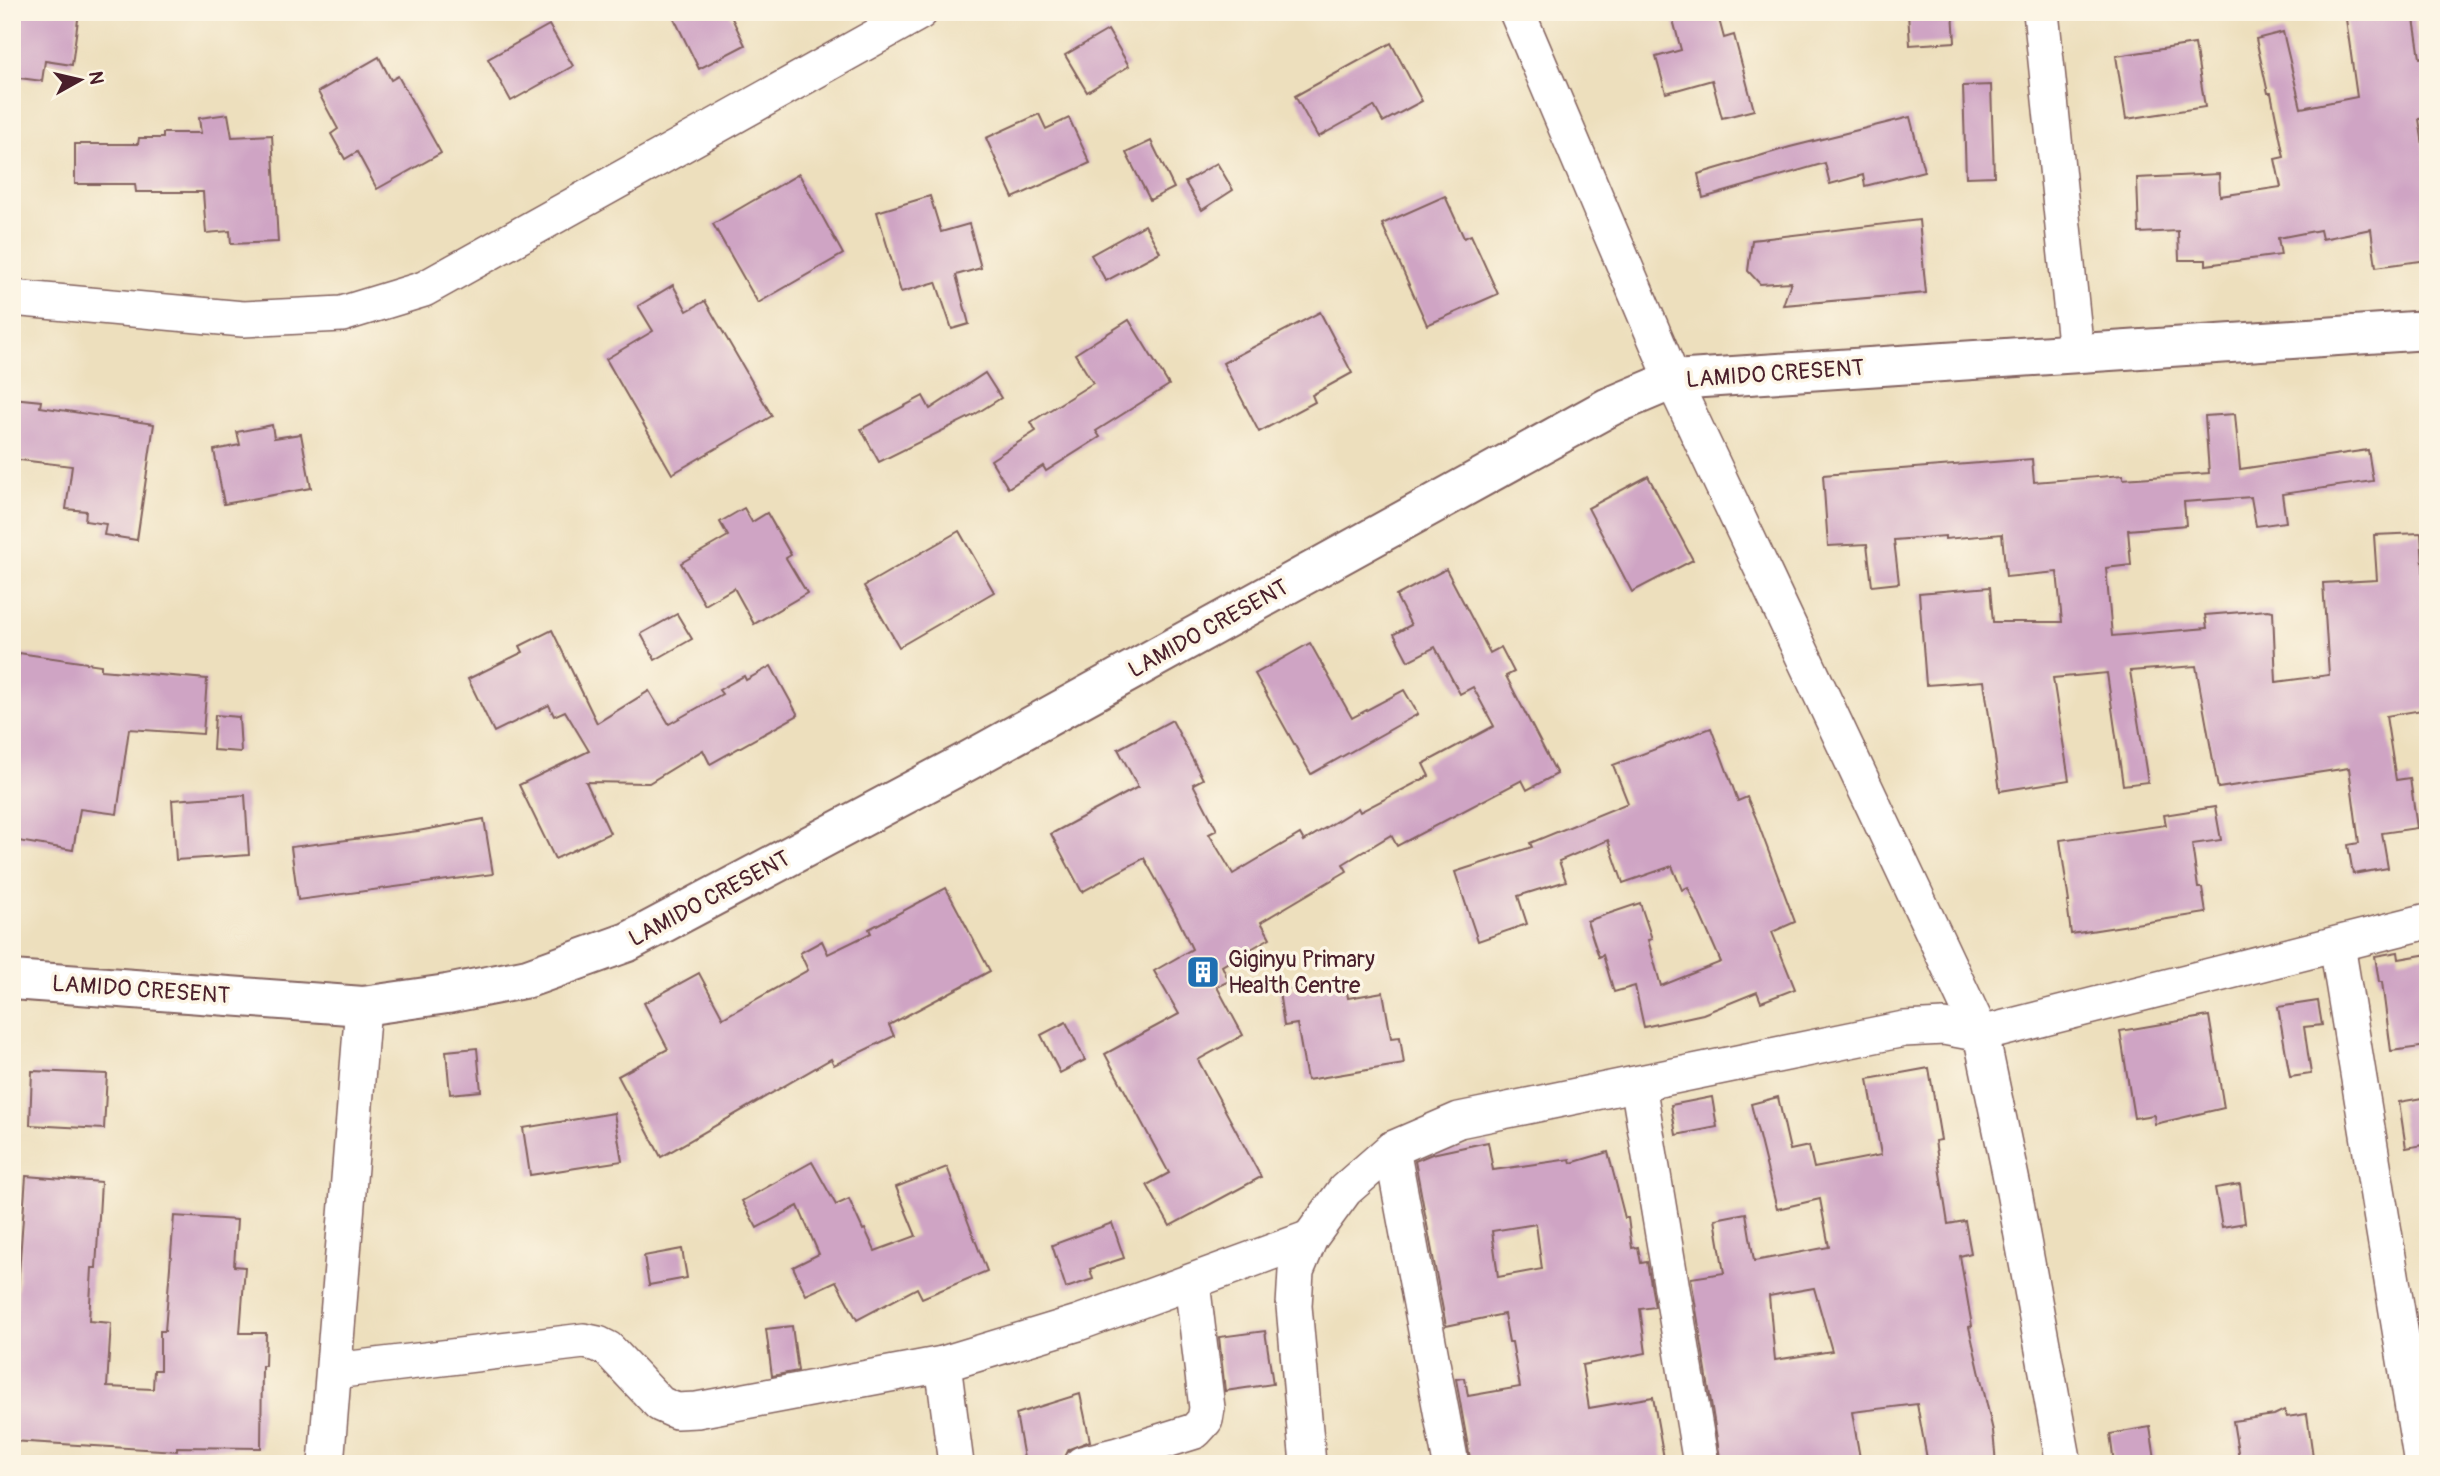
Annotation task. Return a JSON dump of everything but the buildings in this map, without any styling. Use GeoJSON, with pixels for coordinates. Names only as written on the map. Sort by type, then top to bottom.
{"type":"FeatureCollection","features":[{"type":"Feature","properties":{"kind":"street"},"geometry":{"type":"LineString","coordinates":[[12,298],[243,319],[342,314],[424,289],[920,12]]}},
{"type":"Feature","properties":{"kind":"street"},"geometry":{"type":"LineString","coordinates":[[1517,12],[1674,380],[1981,1034],[2014,1192],[2064,1464]]}},
{"type":"Feature","properties":{"kind":"street"},"geometry":{"type":"LineString","coordinates":[[2041,12],[2076,353]]}},
{"type":"Feature","properties":{"kind":"street","name":"LAMIDO CRESENT"},"geometry":{"type":"LineString","coordinates":[[12,980],[363,1006],[447,994],[528,978],[628,942],[968,761],[1609,407],[1674,380],[2428,330]]}},
{"type":"Feature","properties":{"kind":"street"},"geometry":{"type":"LineString","coordinates":[[1308,1464],[1294,1306],[1296,1271],[1310,1238],[1345,1190],[1392,1149],[1459,1120],[1904,1029],[1944,1027],[1981,1034],[2428,921]]}},
{"type":"Feature","properties":{"kind":"street"},"geometry":{"type":"LineString","coordinates":[[2337,945],[2423,1464]]}},
{"type":"Feature","properties":{"kind":"street"},"geometry":{"type":"LineString","coordinates":[[326,1464],[363,1006]]}},
{"type":"Feature","properties":{"kind":"street"},"geometry":{"type":"LineString","coordinates":[[1639,1084],[1701,1464]]}},
{"type":"Feature","properties":{"kind":"street"},"geometry":{"type":"LineString","coordinates":[[1392,1149],[1451,1464]]}},
{"type":"Feature","properties":{"kind":"street"},"geometry":{"type":"LineString","coordinates":[[334,1371],[584,1341],[608,1349],[660,1404],[676,1411],[697,1410],[943,1364],[1078,1323],[1310,1238]]}},
{"type":"Feature","properties":{"kind":"street"},"geometry":{"type":"LineString","coordinates":[[1082,1464],[1119,1459],[1195,1431],[1205,1420],[1207,1408],[1192,1282]]}},
{"type":"Feature","properties":{"kind":"street"},"geometry":{"type":"LineString","coordinates":[[943,1364],[956,1464]]}},
{"type":"Feature","properties":{"kind":"place","name":"Giginyu Primary Health Centre"},"geometry":{"type":"Point","coordinates":[1203,972]}}]}
